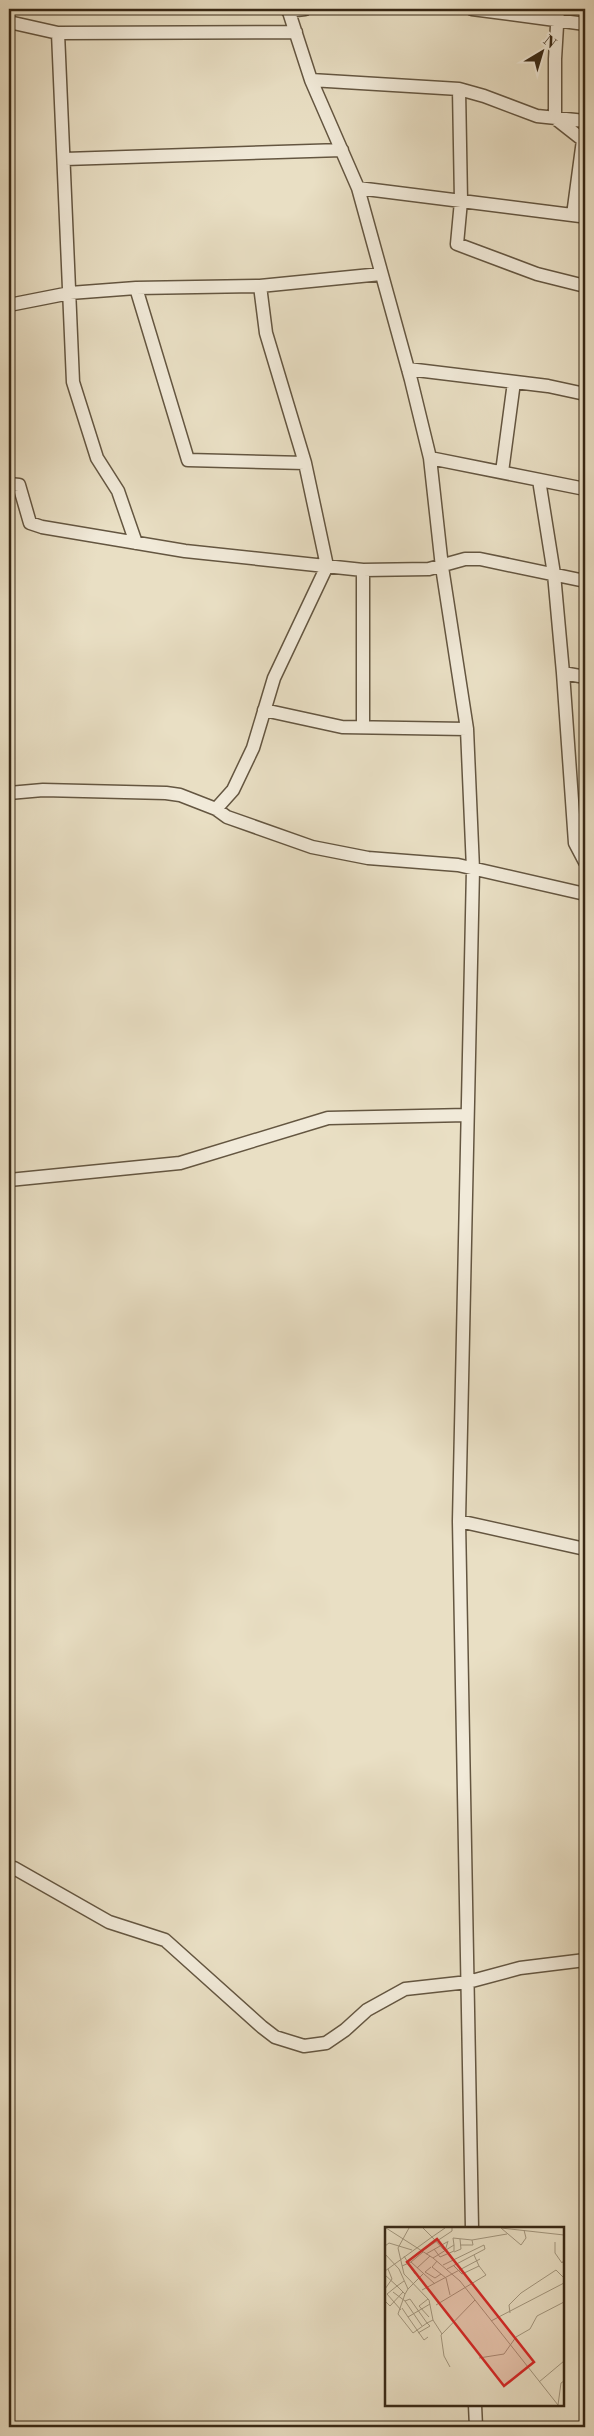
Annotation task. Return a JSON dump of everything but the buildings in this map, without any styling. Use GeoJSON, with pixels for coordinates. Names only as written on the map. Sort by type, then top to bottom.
{"type":"FeatureCollection","features":[{"type":"Feature","properties":{"kind":"street"},"geometry":{"type":"LineString","coordinates":[[305,9],[288,10],[311,80],[358,188],[408,369],[430,458],[442,567],[467,728],[472,869],[459,1521],[472,2227]]}},
{"type":"Feature","properties":{"kind":"street"},"geometry":{"type":"LineString","coordinates":[[472,9],[558,15],[585,24]]}},
{"type":"Feature","properties":{"kind":"street"},"geometry":{"type":"LineString","coordinates":[[555,118],[555,58],[558,15]]}},
{"type":"Feature","properties":{"kind":"street"},"geometry":{"type":"LineString","coordinates":[[9,22],[58,33],[296,32]]}},
{"type":"Feature","properties":{"kind":"street"},"geometry":{"type":"LineString","coordinates":[[58,33],[65,160],[73,382],[97,458],[118,491],[136,543]]}},
{"type":"Feature","properties":{"kind":"street"},"geometry":{"type":"LineString","coordinates":[[311,80],[459,89],[484,96],[537,116],[585,121]]}},
{"type":"Feature","properties":{"kind":"street"},"geometry":{"type":"LineString","coordinates":[[459,89],[461,202],[457,244],[538,274],[585,286]]}},
{"type":"Feature","properties":{"kind":"street"},"geometry":{"type":"LineString","coordinates":[[555,118],[583,140],[579,216]]}},
{"type":"Feature","properties":{"kind":"street"},"geometry":{"type":"LineString","coordinates":[[65,160],[342,150]]}},
{"type":"Feature","properties":{"kind":"street"},"geometry":{"type":"LineString","coordinates":[[358,188],[579,216]]}},
{"type":"Feature","properties":{"kind":"street"},"geometry":{"type":"LineString","coordinates":[[579,216],[585,208]]}},
{"type":"Feature","properties":{"kind":"street"},"geometry":{"type":"LineString","coordinates":[[9,305],[70,293],[136,288],[260,286],[381,274]]}},
{"type":"Feature","properties":{"kind":"street"},"geometry":{"type":"LineString","coordinates":[[216,809],[234,790],[253,748],[274,678],[327,566],[305,463],[266,333],[260,286]]}},
{"type":"Feature","properties":{"kind":"street"},"geometry":{"type":"LineString","coordinates":[[136,288],[188,460],[305,463]]}},
{"type":"Feature","properties":{"kind":"street"},"geometry":{"type":"LineString","coordinates":[[408,369],[514,382],[585,394]]}},
{"type":"Feature","properties":{"kind":"street"},"geometry":{"type":"LineString","coordinates":[[502,472],[514,382]]}},
{"type":"Feature","properties":{"kind":"street"},"geometry":{"type":"LineString","coordinates":[[430,458],[585,489]]}},
{"type":"Feature","properties":{"kind":"street"},"geometry":{"type":"LineString","coordinates":[[539,480],[554,574],[576,842],[585,862]]}},
{"type":"Feature","properties":{"kind":"street"},"geometry":{"type":"LineString","coordinates":[[9,484],[21,488],[31,524],[136,543],[185,551],[363,570],[429,569],[442,567],[465,559],[480,558],[585,580]]}},
{"type":"Feature","properties":{"kind":"street"},"geometry":{"type":"LineString","coordinates":[[363,570],[363,727]]}},
{"type":"Feature","properties":{"kind":"street"},"geometry":{"type":"LineString","coordinates":[[563,673],[585,677]]}},
{"type":"Feature","properties":{"kind":"street"},"geometry":{"type":"LineString","coordinates":[[264,710],[342,727],[467,728]]}},
{"type":"Feature","properties":{"kind":"street"},"geometry":{"type":"LineString","coordinates":[[9,793],[43,790],[180,795],[216,809],[227,817],[312,847],[368,858],[458,865],[585,894]]}},
{"type":"Feature","properties":{"kind":"street"},"geometry":{"type":"LineString","coordinates":[[9,1180],[180,1162],[328,1118],[467,1115]]}},
{"type":"Feature","properties":{"kind":"street"},"geometry":{"type":"LineString","coordinates":[[459,1521],[585,1549]]}},
{"type":"Feature","properties":{"kind":"street"},"geometry":{"type":"LineString","coordinates":[[9,1868],[14,1868],[109,1922],[165,1940],[275,2036],[304,2046],[326,2043],[345,2030],[367,2010],[405,1989],[468,1982],[520,1968],[585,1960]]}},
{"type":"Feature","properties":{"kind":"street"},"geometry":{"type":"LineString","coordinates":[[475,2406],[476,2427]]}}]}
